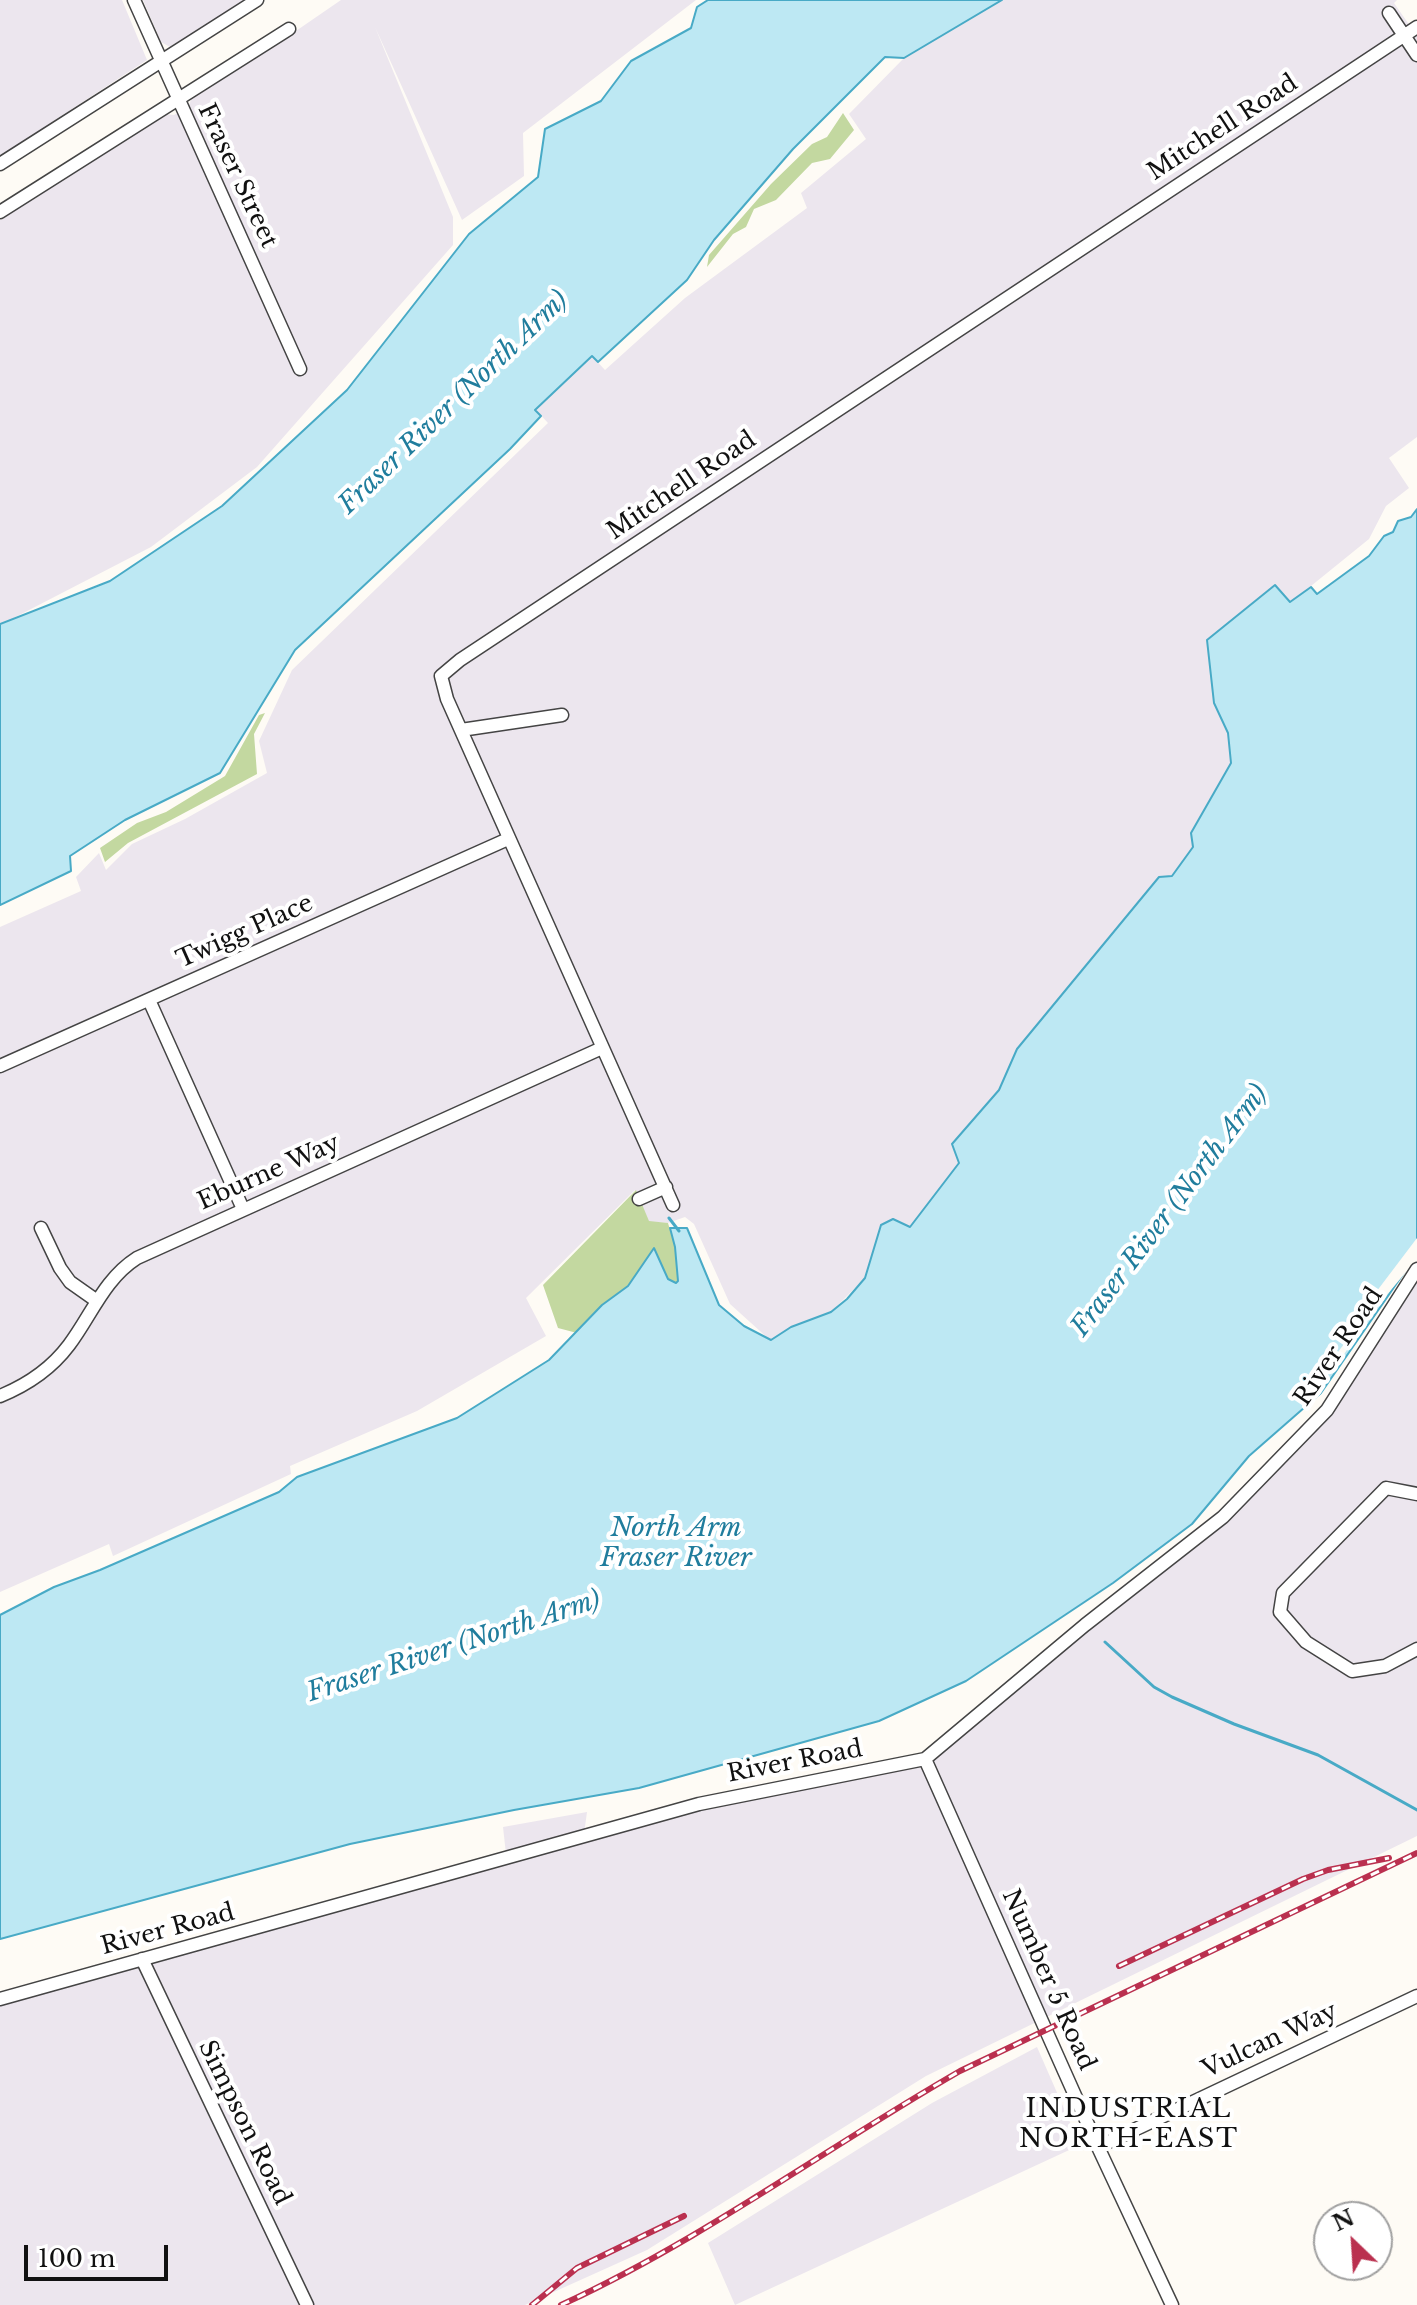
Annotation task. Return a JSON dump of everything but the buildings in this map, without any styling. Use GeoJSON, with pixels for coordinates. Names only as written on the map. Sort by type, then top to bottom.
{"type":"FeatureCollection","features":[{"type":"Feature","properties":{"kind":"street","name":"Fraser Street"},"geometry":{"type":"LineString","coordinates":[[134,0],[300,369]]}},
{"type":"Feature","properties":{"kind":"street"},"geometry":{"type":"LineString","coordinates":[[0,164],[257,0]]}},
{"type":"Feature","properties":{"kind":"street"},"geometry":{"type":"LineString","coordinates":[[1389,13],[1417,55]]}},
{"type":"Feature","properties":{"kind":"street","name":"Mitchell Road"},"geometry":{"type":"LineString","coordinates":[[673,1205],[563,954],[508,839],[447,699],[441,676],[454,663],[1417,27]]}},
{"type":"Feature","properties":{"kind":"street"},"geometry":{"type":"LineString","coordinates":[[0,212],[289,29]]}},
{"type":"Feature","properties":{"kind":"street"},"geometry":{"type":"LineString","coordinates":[[461,730],[562,715]]}},
{"type":"Feature","properties":{"kind":"street","name":"Twigg Place"},"geometry":{"type":"LineString","coordinates":[[0,1066],[508,839]]}},
{"type":"Feature","properties":{"kind":"street"},"geometry":{"type":"LineString","coordinates":[[149,1000],[243,1209]]}},
{"type":"Feature","properties":{"kind":"street","name":"Eburne Way"},"geometry":{"type":"LineString","coordinates":[[0,1396],[36,1378],[56,1360],[69,1346],[111,1281],[127,1264],[602,1048]]}},
{"type":"Feature","properties":{"kind":"street"},"geometry":{"type":"LineString","coordinates":[[639,1199],[666,1187]]}},
{"type":"Feature","properties":{"kind":"street"},"geometry":{"type":"LineString","coordinates":[[41,1228],[70,1282],[97,1301]]}},
{"type":"Feature","properties":{"kind":"street","name":"River Road"},"geometry":{"type":"LineString","coordinates":[[0,1999],[699,1804],[925,1759],[1077,1632],[1223,1517],[1327,1410],[1417,1269]]}},
{"type":"Feature","properties":{"kind":"street"},"geometry":{"type":"LineString","coordinates":[[1417,1494],[1386,1488],[1283,1593],[1280,1612],[1306,1642],[1352,1671],[1385,1666],[1417,1649]]}},
{"type":"Feature","properties":{"kind":"street","name":"Number 5 Road"},"geometry":{"type":"LineString","coordinates":[[925,1759],[1172,2305]]}},
{"type":"Feature","properties":{"kind":"street","name":"Simpson Road"},"geometry":{"type":"LineString","coordinates":[[142,1959],[307,2305]]}},
{"type":"Feature","properties":{"kind":"street","name":"Vulcan Way"},"geometry":{"type":"LineString","coordinates":[[1098,2147],[1417,1996]]}},
{"type":"Feature","properties":{"kind":"shaded area"},"geometry":{"type":"Polygon","coordinates":[[[0,0],[122,0],[147,60],[0,156],[0,0]]]}},
{"type":"Feature","properties":{"kind":"shaded area"},"geometry":{"type":"Polygon","coordinates":[[[143,0],[246,0],[170,47],[161,42],[143,0]]]}},
{"type":"Feature","properties":{"kind":"shaded area"},"geometry":{"type":"Polygon","coordinates":[[[341,0],[696,0],[523,133],[524,176],[462,220],[375,27],[453,217],[453,245],[257,467],[151,547],[0,625],[0,220],[164,114],[174,115],[189,106],[192,96],[261,55],[341,0]]]}},
{"type":"Feature","properties":{"kind":"shaded area"},"geometry":{"type":"Polygon","coordinates":[[[1002,0],[1397,0],[1394,3],[1417,36],[1417,437],[1389,458],[1409,488],[1386,506],[1369,539],[1290,603],[1275,585],[1214,703],[1228,733],[1231,763],[1191,833],[1194,847],[1172,876],[1159,878],[1017,1048],[999,1090],[953,1144],[959,1162],[910,1228],[881,1225],[865,1278],[831,1312],[791,1327],[771,1341],[730,1304],[694,1224],[685,1217],[668,1223],[649,1222],[635,1190],[526,1298],[546,1336],[417,1411],[290,1466],[291,1474],[113,1556],[109,1544],[0,1592],[0,927],[81,891],[76,877],[99,853],[106,870],[132,844],[185,819],[267,773],[259,741],[292,670],[548,423],[535,409],[592,356],[605,370],[685,298],[807,208],[801,193],[866,139],[849,114],[904,58],[1002,0]]]}},
{"type":"Feature","properties":{"kind":"shaded area"},"geometry":{"type":"Polygon","coordinates":[[[1417,1269],[1417,1836],[926,2076],[647,2250],[525,2305],[0,2305],[0,1999],[699,1804],[925,1759],[1223,1517],[1327,1410],[1417,1269]]]}},
{"type":"Feature","properties":{"kind":"shaded area"},"geometry":{"type":"Polygon","coordinates":[[[587,1812],[584,1834],[506,1854],[503,1827],[587,1812]]]}},
{"type":"Feature","properties":{"kind":"shaded area"},"geometry":{"type":"Polygon","coordinates":[[[1037,2047],[1080,2145],[735,2305],[708,2243],[932,2103],[1037,2047]]]}},
{"type":"Feature","properties":{"kind":"green space"},"geometry":{"type":"Polygon","coordinates":[[[843,113],[854,130],[830,159],[812,163],[776,200],[754,209],[746,227],[733,234],[707,267],[709,255],[771,184],[812,144],[827,137],[843,113]]]}},
{"type":"Feature","properties":{"kind":"green space"},"geometry":{"type":"Polygon","coordinates":[[[265,713],[254,734],[257,774],[128,843],[105,862],[100,848],[137,823],[166,812],[225,776],[259,715],[265,713]]]}},
{"type":"Feature","properties":{"kind":"green space"},"geometry":{"type":"Polygon","coordinates":[[[636,1190],[649,1221],[668,1223],[675,1247],[678,1281],[676,1284],[668,1279],[654,1249],[628,1286],[602,1305],[577,1333],[558,1328],[543,1285],[636,1190]]]}},
{"type":"Feature","properties":{"kind":"water","name":"Fraser River (North Arm)"},"geometry":{"type":"Polygon","coordinates":[[[708,0],[1002,0],[904,58],[885,57],[793,149],[714,240],[687,280],[598,362],[592,356],[535,410],[541,416],[510,449],[295,650],[220,773],[125,820],[70,856],[71,871],[0,905],[0,624],[110,581],[222,506],[347,390],[469,234],[538,177],[545,129],[601,101],[631,61],[691,28],[697,7],[708,0]]]}},
{"type":"Feature","properties":{"kind":"water","name":"North Arm Fraser River"},"geometry":{"type":"Polygon","coordinates":[[[1417,509],[1417,1254],[1321,1393],[1249,1456],[1192,1524],[1113,1583],[966,1681],[879,1721],[639,1788],[350,1844],[0,1939],[0,1615],[54,1587],[279,1492],[297,1477],[457,1418],[549,1360],[602,1305],[628,1286],[654,1248],[668,1279],[676,1283],[675,1247],[670,1228],[687,1228],[719,1305],[744,1326],[771,1340],[791,1327],[831,1312],[865,1278],[881,1225],[893,1219],[910,1227],[959,1163],[952,1144],[999,1090],[1017,1049],[1159,877],[1172,876],[1193,847],[1191,833],[1231,763],[1228,733],[1214,703],[1207,640],[1275,585],[1290,602],[1311,587],[1317,594],[1369,556],[1384,536],[1393,532],[1398,521],[1411,517],[1417,509]]]}},
{"type":"Feature","properties":{"kind":"pier"},"geometry":{"type":"Polygon","coordinates":[[[1417,1238],[1417,1259],[1364,1322],[1337,1366],[1338,1352],[1365,1316],[1364,1308],[1417,1238]]]}},
{"type":"Feature","properties":{"kind":"waterway"},"geometry":{"type":"LineString","coordinates":[[669,1218],[679,1231]]}},
{"type":"Feature","properties":{"kind":"waterway"},"geometry":{"type":"LineString","coordinates":[[1105,1642],[1154,1687],[1172,1697],[1318,1755],[1417,1810]]}},
{"type":"Feature","properties":{"kind":"railway"},"geometry":{"type":"LineString","coordinates":[[561,2305],[714,2223],[960,2071],[1417,1853]]}},
{"type":"Feature","properties":{"kind":"railway"},"geometry":{"type":"LineString","coordinates":[[1119,1966],[1303,1879],[1328,1870],[1389,1858]]}},
{"type":"Feature","properties":{"kind":"railway"},"geometry":{"type":"LineString","coordinates":[[532,2305],[577,2268],[684,2216]]}},
{"type":"Feature","properties":{"kind":"district","name":"INDUSTRIAL NORTH-EAST"},"geometry":{"type":"Point","coordinates":[1129,2125]}}]}
